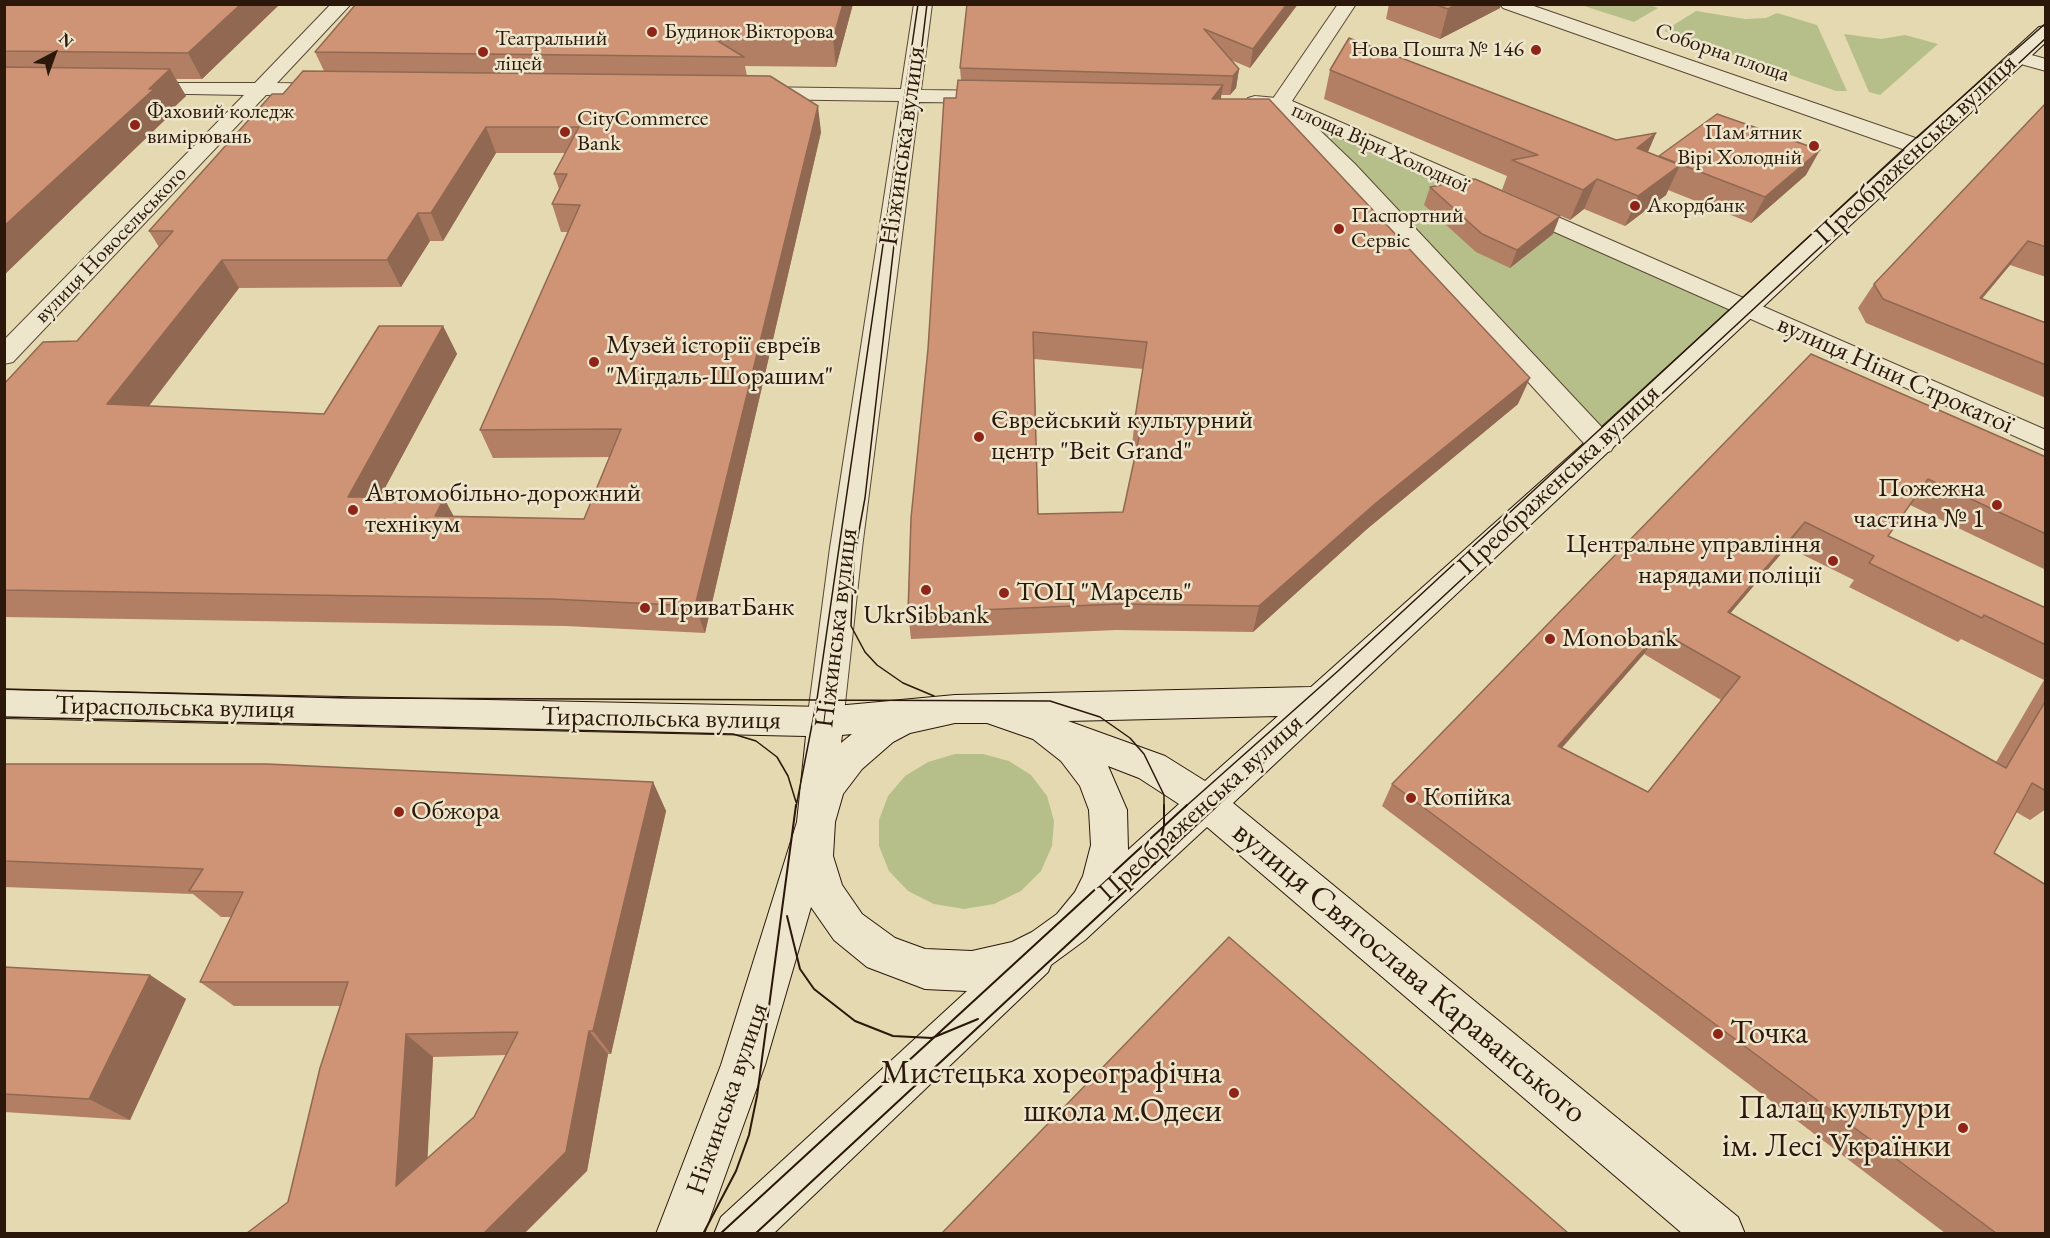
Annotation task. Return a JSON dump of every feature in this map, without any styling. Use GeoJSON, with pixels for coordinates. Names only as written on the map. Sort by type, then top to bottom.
{"type":"FeatureCollection","features":[{"type":"Feature","properties":{"kind":"street","name":"вулиця Новосельського"},"geometry":{"type":"LineString","coordinates":[[4,356],[342,4]]}},
{"type":"Feature","properties":{"kind":"street","name":"Ніжинська вулиця"},"geometry":{"type":"LineString","coordinates":[[680,1233],[743,1065],[816,822],[825,722],[846,548],[923,4]]}},
{"type":"Feature","properties":{"kind":"street"},"geometry":{"type":"LineString","coordinates":[[1233,102],[1280,103],[1347,4]]}},
{"type":"Feature","properties":{"kind":"street","name":"Соборна площа"},"geometry":{"type":"LineString","coordinates":[[1509,4],[1919,147]]}},
{"type":"Feature","properties":{"kind":"street","name":"Преображенська вулиця"},"geometry":{"type":"LineString","coordinates":[[738,1233],[1058,937],[1601,444],[2046,31]]}},
{"type":"Feature","properties":{"kind":"street"},"geometry":{"type":"LineString","coordinates":[[2017,57],[2046,65]]}},
{"type":"Feature","properties":{"kind":"street"},"geometry":{"type":"LineString","coordinates":[[120,87],[353,90]]}},
{"type":"Feature","properties":{"kind":"street"},"geometry":{"type":"LineString","coordinates":[[729,93],[1022,97]]}},
{"type":"Feature","properties":{"kind":"street","name":"площа Віри Холодної"},"geometry":{"type":"LineString","coordinates":[[1280,103],[1744,310]]}},
{"type":"Feature","properties":{"kind":"street","name":"площа Віри Холодної"},"geometry":{"type":"LineString","coordinates":[[1280,103],[1347,169],[1601,444]]}},
{"type":"Feature","properties":{"kind":"street","name":"вулиця Ніни Строкатої"},"geometry":{"type":"LineString","coordinates":[[1744,310],[2046,441]]}},
{"type":"Feature","properties":{"kind":"street","name":"Тираспольська вулиця"},"geometry":{"type":"LineString","coordinates":[[4,704],[825,722],[955,709],[1317,701]]}},
{"type":"Feature","properties":{"kind":"street"},"geometry":{"type":"LineString","coordinates":[[955,709],[987,709],[1018,717],[1047,729],[1074,750],[1095,778],[1108,810],[1110,845],[1102,880],[1089,905],[1058,937],[1017,961],[972,971],[925,969],[882,953],[848,927],[824,893],[814,856],[816,822],[825,792],[834,775],[867,742],[897,723],[916,716],[955,709]]}},
{"type":"Feature","properties":{"kind":"street","name":"вулиця Святослава Караванського"},"geometry":{"type":"LineString","coordinates":[[1047,729],[1152,767],[1207,804],[1721,1233]]}},
{"type":"Feature","properties":{"kind":"green space"},"geometry":{"type":"Polygon","coordinates":[[[1647,4],[1658,8],[1634,22],[1581,5],[1647,4]]]}},
{"type":"Feature","properties":{"kind":"green space"},"geometry":{"type":"Polygon","coordinates":[[[1696,11],[1745,19],[1766,18],[1777,13],[1817,25],[1847,91],[1836,91],[1664,31],[1696,11]]]}},
{"type":"Feature","properties":{"kind":"green space"},"geometry":{"type":"Polygon","coordinates":[[[1844,34],[1881,39],[1905,35],[1938,44],[1880,95],[1869,92],[1844,34]]]}},
{"type":"Feature","properties":{"kind":"green space"},"geometry":{"type":"Polygon","coordinates":[[[1280,103],[1744,310],[1601,444],[1280,103]]]}},
{"type":"Feature","properties":{"kind":"green space"},"geometry":{"type":"Polygon","coordinates":[[[955,754],[983,754],[1009,761],[1031,775],[1047,796],[1054,821],[1052,846],[1041,871],[1021,891],[994,904],[964,909],[934,904],[908,891],[889,871],[879,846],[879,820],[888,796],[905,776],[928,762],[955,754]]]}},
{"type":"Feature","properties":{"kind":"building"},"geometry":{"type":"Polygon","coordinates":[[[4,4],[241,4],[188,53],[4,51],[4,4]]]}},
{"type":"Feature","properties":{"kind":"building"},"geometry":{"type":"Polygon","coordinates":[[[356,4],[843,4],[833,39],[713,38],[744,57],[315,52],[356,4]]]}},
{"type":"Feature","properties":{"kind":"building"},"geometry":{"type":"Polygon","coordinates":[[[967,4],[1287,4],[1253,49],[1204,29],[1239,69],[1233,76],[960,68],[967,4]]]}},
{"type":"Feature","properties":{"kind":"building"},"geometry":{"type":"Polygon","coordinates":[[[1434,4],[1457,4],[1448,9],[1434,4]]]}},
{"type":"Feature","properties":{"kind":"building"},"geometry":{"type":"Polygon","coordinates":[[[1349,38],[1616,140],[1656,133],[1637,148],[1680,165],[1638,196],[1597,179],[1583,190],[1512,160],[1538,155],[1330,70],[1349,38]]]}},
{"type":"Feature","properties":{"kind":"building"},"geometry":{"type":"Polygon","coordinates":[[[4,67],[170,69],[149,89],[154,89],[4,226],[4,67]]]}},
{"type":"Feature","properties":{"kind":"building"},"geometry":{"type":"Polygon","coordinates":[[[303,71],[770,76],[818,106],[695,606],[552,599],[4,590],[4,384],[43,342],[77,341],[173,231],[149,231],[272,94],[283,94],[303,71]],[[486,127],[431,213],[418,213],[387,260],[222,260],[107,404],[324,414],[379,326],[443,326],[348,497],[444,498],[435,516],[584,519],[621,429],[480,430],[580,205],[552,204],[567,174],[554,174],[579,127],[486,127]]]}},
{"type":"Feature","properties":{"kind":"building"},"geometry":{"type":"Polygon","coordinates":[[[958,80],[1223,85],[1212,99],[1269,99],[1530,378],[1376,503],[1259,606],[1119,604],[908,613],[911,518],[928,349],[944,98],[956,98],[958,80]],[[1033,332],[1038,514],[1123,512],[1143,419],[1135,418],[1147,342],[1033,332]]]}},
{"type":"Feature","properties":{"kind":"building"},"geometry":{"type":"Polygon","coordinates":[[[2046,103],[2046,247],[2028,241],[1980,298],[2046,323],[2046,365],[1883,299],[1874,284],[2046,103]]]}},
{"type":"Feature","properties":{"kind":"building"},"geometry":{"type":"Polygon","coordinates":[[[1717,114],[1820,150],[1765,197],[1659,156],[1717,114]]]}},
{"type":"Feature","properties":{"kind":"building"},"geometry":{"type":"Polygon","coordinates":[[[1475,179],[1560,216],[1517,250],[1482,234],[1430,187],[1475,179]]]}},
{"type":"Feature","properties":{"kind":"building"},"geometry":{"type":"Polygon","coordinates":[[[1811,354],[2046,457],[2046,534],[1928,479],[1888,536],[2046,608],[2046,645],[1984,615],[1982,618],[1869,563],[1874,556],[1805,522],[1728,612],[2006,768],[2046,700],[2046,791],[2032,783],[1994,853],[2046,885],[2046,1233],[1996,1233],[1392,784],[1811,354]],[[1660,631],[1558,746],[1648,792],[1740,677],[1660,631]]]}},
{"type":"Feature","properties":{"kind":"building"},"geometry":{"type":"Polygon","coordinates":[[[4,764],[267,764],[653,782],[593,1031],[589,1031],[566,1152],[484,1233],[247,1233],[288,1202],[320,1068],[348,982],[200,982],[243,892],[189,891],[203,869],[4,861],[4,764]],[[518,1032],[406,1034],[396,1186],[474,1117],[518,1032]]]}},
{"type":"Feature","properties":{"kind":"building","name":"Мистецька хореографічна школа м.Одеси"},"geometry":{"type":"Polygon","coordinates":[[[1229,937],[1568,1233],[942,1233],[1229,937]]]}},
{"type":"Feature","properties":{"kind":"building"},"geometry":{"type":"Polygon","coordinates":[[[4,967],[150,975],[89,1099],[4,1094],[4,967]]]}},
{"type":"Feature","properties":{"kind":"tram line"},"geometry":{"type":"LineString","coordinates":[[817,700],[918,4]]}},
{"type":"Feature","properties":{"kind":"tram line"},"geometry":{"type":"LineString","coordinates":[[927,4],[907,168],[896,227],[865,498],[854,558],[851,626],[865,652],[877,665],[903,683],[934,696]]}},
{"type":"Feature","properties":{"kind":"tram line"},"geometry":{"type":"LineString","coordinates":[[1185,807],[1338,671],[1909,144],[2046,23]]}},
{"type":"Feature","properties":{"kind":"tram line"},"geometry":{"type":"LineString","coordinates":[[1216,807],[2046,38]]}},
{"type":"Feature","properties":{"kind":"tram line"},"geometry":{"type":"LineString","coordinates":[[4,689],[349,698],[817,700]]}},
{"type":"Feature","properties":{"kind":"tram line"},"geometry":{"type":"LineString","coordinates":[[796,807],[817,700]]}},
{"type":"Feature","properties":{"kind":"tram line"},"geometry":{"type":"LineString","coordinates":[[817,700],[1050,701],[1100,717],[1130,738],[1144,754],[1164,795],[1164,826]]}},
{"type":"Feature","properties":{"kind":"tram line"},"geometry":{"type":"LineString","coordinates":[[4,717],[733,734],[756,741],[777,757],[788,776],[796,802]]}},
{"type":"Feature","properties":{"kind":"tram line"},"geometry":{"type":"LineString","coordinates":[[703,1234],[736,1171],[749,1135],[757,1096],[796,805]]}},
{"type":"Feature","properties":{"kind":"tram line"},"geometry":{"type":"LineString","coordinates":[[1164,826],[1187,805]]}},
{"type":"Feature","properties":{"kind":"tram line"},"geometry":{"type":"LineString","coordinates":[[1155,863],[1218,805]]}},
{"type":"Feature","properties":{"kind":"tram line"},"geometry":{"type":"LineString","coordinates":[[934,1037],[1164,826]]}},
{"type":"Feature","properties":{"kind":"tram line"},"geometry":{"type":"LineString","coordinates":[[1155,863],[1164,826]]}},
{"type":"Feature","properties":{"kind":"tram line"},"geometry":{"type":"LineString","coordinates":[[755,1234],[1155,863]]}},
{"type":"Feature","properties":{"kind":"tram line"},"geometry":{"type":"LineString","coordinates":[[787,916],[800,969],[814,989],[855,1021],[893,1036],[934,1037]]}},
{"type":"Feature","properties":{"kind":"tram line"},"geometry":{"type":"LineString","coordinates":[[934,1037],[978,1019]]}},
{"type":"Feature","properties":{"kind":"tram line"},"geometry":{"type":"LineString","coordinates":[[720,1234],[934,1037]]}},
{"type":"Feature","properties":{"kind":"place","name":"Будинок Вікторова"},"geometry":{"type":"Point","coordinates":[652,32]}},
{"type":"Feature","properties":{"kind":"place","name":"Нова Пошта № 146"},"geometry":{"type":"Point","coordinates":[1536,50]}},
{"type":"Feature","properties":{"kind":"place","name":"Театральний ліцей"},"geometry":{"type":"Point","coordinates":[483,52]}},
{"type":"Feature","properties":{"kind":"place","name":"Фаховий коледж вимірювань"},"geometry":{"type":"Point","coordinates":[135,125]}},
{"type":"Feature","properties":{"kind":"place","name":"CityCommerce Bank"},"geometry":{"type":"Point","coordinates":[565,132]}},
{"type":"Feature","properties":{"kind":"place","name":"Пам'ятник Вірі Холодній"},"geometry":{"type":"Point","coordinates":[1814,146]}},
{"type":"Feature","properties":{"kind":"place","name":"Акордбанк"},"geometry":{"type":"Point","coordinates":[1635,206]}},
{"type":"Feature","properties":{"kind":"place","name":"Паспортний Сервіс"},"geometry":{"type":"Point","coordinates":[1339,229]}},
{"type":"Feature","properties":{"kind":"place","name":"Музей історії євреїв \"Мігдаль-Шорашим\""},"geometry":{"type":"Point","coordinates":[594,362]}},
{"type":"Feature","properties":{"kind":"place","name":"Єврейський культурний центр \"Beit Grand\""},"geometry":{"type":"Point","coordinates":[979,437]}},
{"type":"Feature","properties":{"kind":"place","name":"Пожежна частина № 1"},"geometry":{"type":"Point","coordinates":[1997,505]}},
{"type":"Feature","properties":{"kind":"place","name":"Автомобільно-дорожний технікум"},"geometry":{"type":"Point","coordinates":[353,510]}},
{"type":"Feature","properties":{"kind":"place","name":"Центральне управління нарядами поліції"},"geometry":{"type":"Point","coordinates":[1833,561]}},
{"type":"Feature","properties":{"kind":"place","name":"UkrSibbank"},"geometry":{"type":"Point","coordinates":[926,590]}},
{"type":"Feature","properties":{"kind":"place","name":"ТОЦ \"Марсель\""},"geometry":{"type":"Point","coordinates":[1004,593]}},
{"type":"Feature","properties":{"kind":"place","name":"ПриватБанк"},"geometry":{"type":"Point","coordinates":[645,608]}},
{"type":"Feature","properties":{"kind":"place","name":"Monobank"},"geometry":{"type":"Point","coordinates":[1550,639]}},
{"type":"Feature","properties":{"kind":"place","name":"Копійка"},"geometry":{"type":"Point","coordinates":[1411,798]}},
{"type":"Feature","properties":{"kind":"place","name":"Обжора"},"geometry":{"type":"Point","coordinates":[399,812]}},
{"type":"Feature","properties":{"kind":"place","name":"Точка"},"geometry":{"type":"Point","coordinates":[1718,1034]}},
{"type":"Feature","properties":{"kind":"place","name":"Мистецька хореографічна школа м.Одеси"},"geometry":{"type":"Point","coordinates":[1234,1093]}},
{"type":"Feature","properties":{"kind":"place","name":"Палац культури ім. Лесі Українки"},"geometry":{"type":"Point","coordinates":[1963,1128]}}]}
